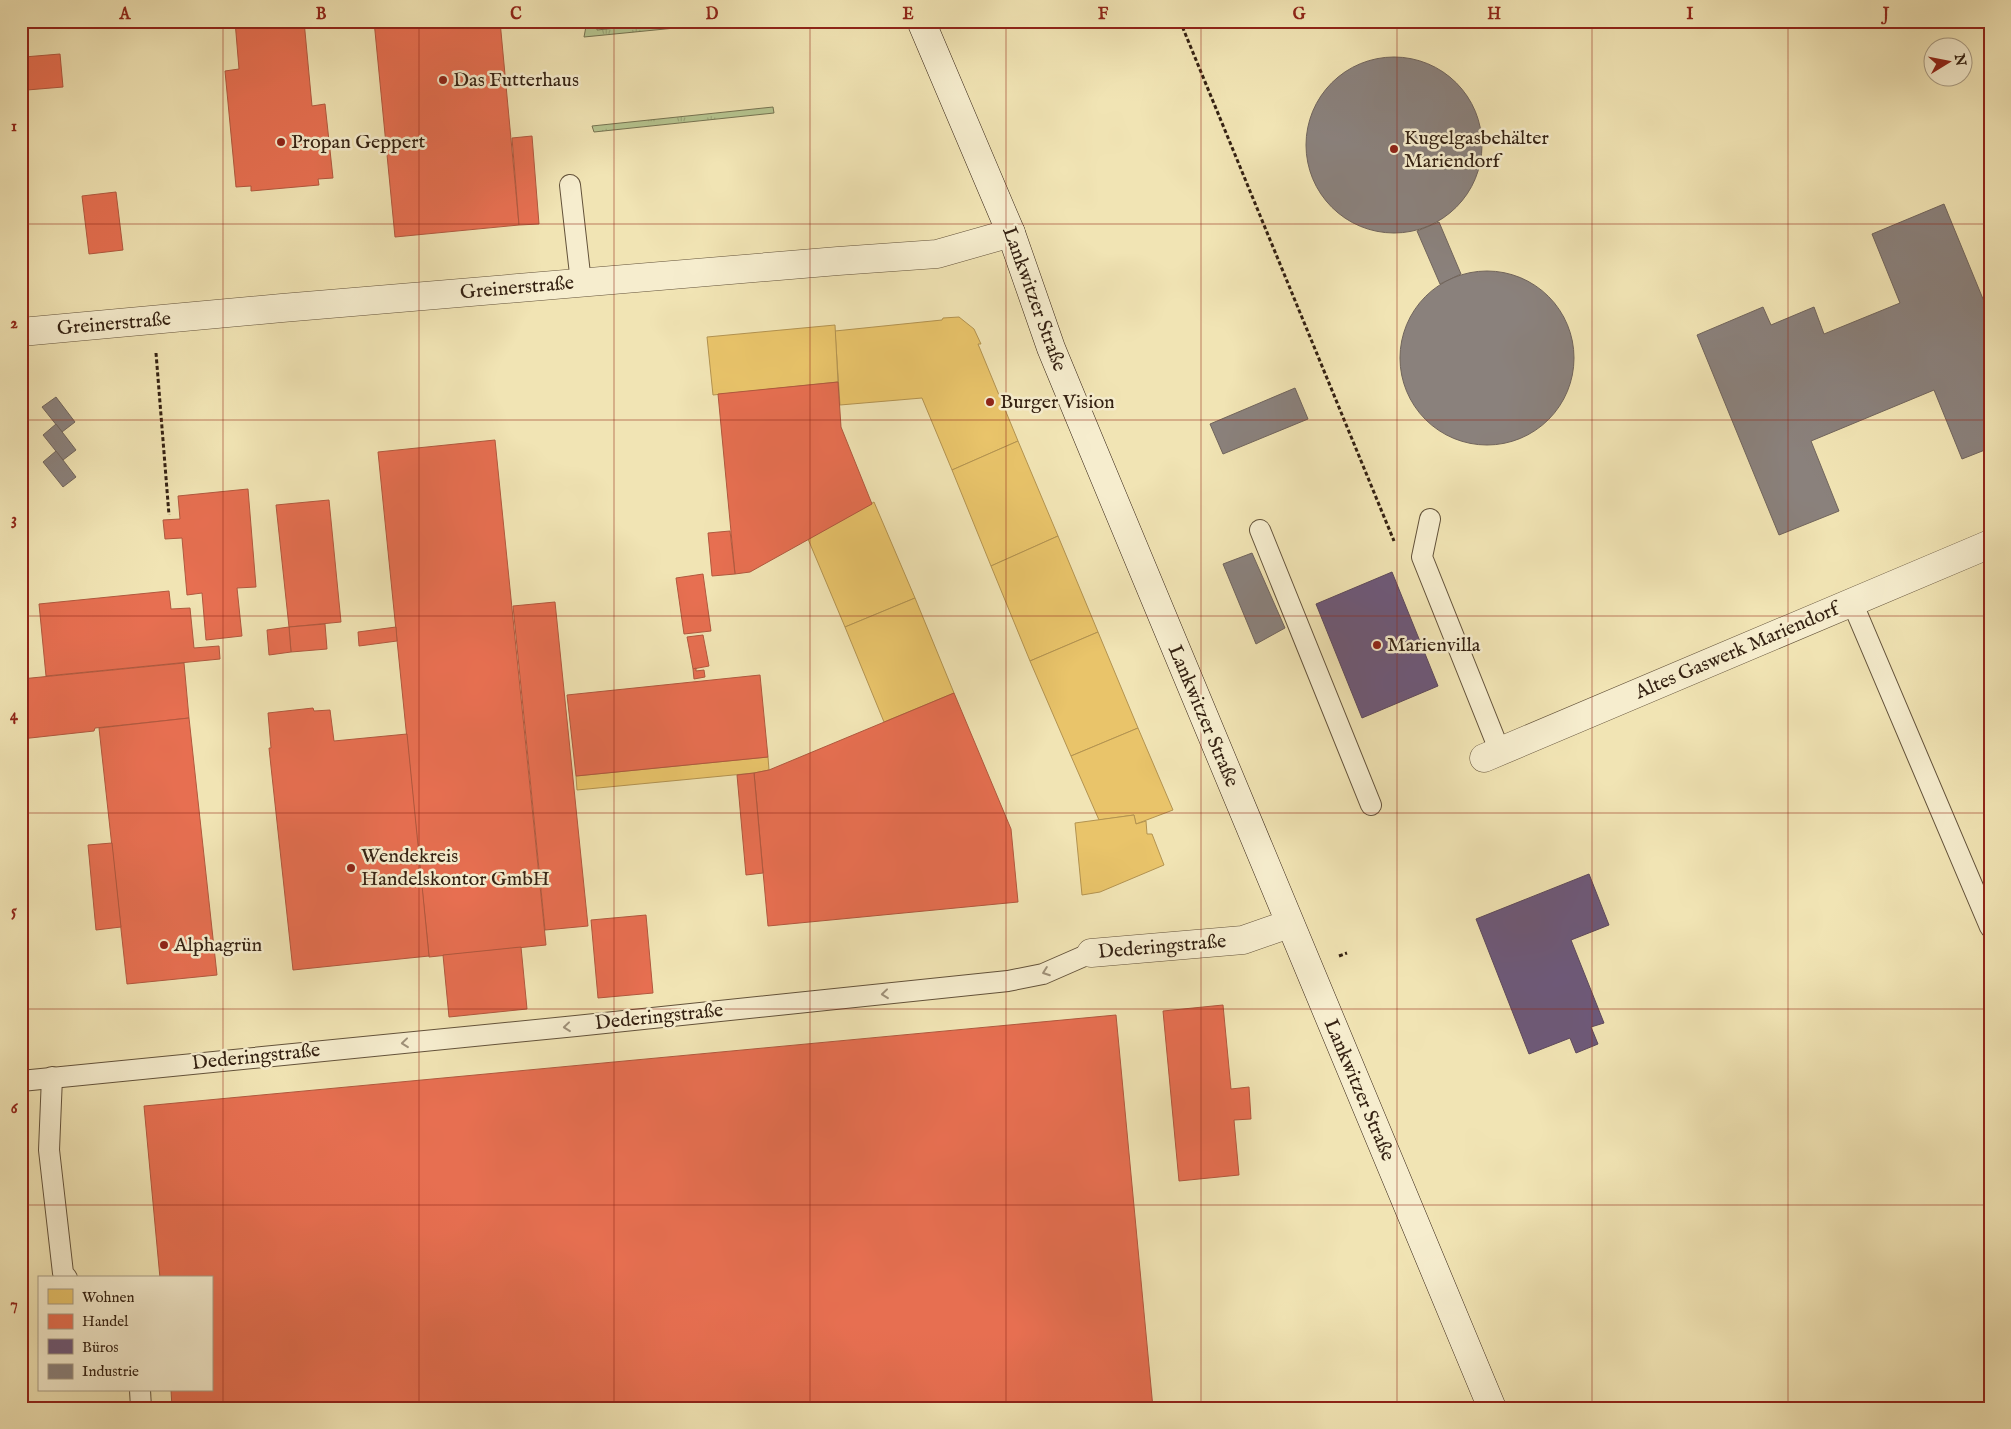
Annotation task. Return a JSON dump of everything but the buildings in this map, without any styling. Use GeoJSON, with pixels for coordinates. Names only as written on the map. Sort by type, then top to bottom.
{"type":"FeatureCollection","features":[{"type":"Feature","properties":{"kind":"street","name":"Lankwitzer Straße"},"geometry":{"type":"LineString","coordinates":[[921,21],[1010,233],[1051,348],[1289,924],[1492,1408]]}},
{"type":"Feature","properties":{"kind":"street","name":"Greinerstraße"},"geometry":{"type":"LineString","coordinates":[[21,332],[937,254],[1010,233]]}},
{"type":"Feature","properties":{"kind":"street","name":"Altes Gaswerk Mariendorf"},"geometry":{"type":"LineString","coordinates":[[1492,755],[1990,544]]}},
{"type":"Feature","properties":{"kind":"street","name":"Dederingstraße"},"geometry":{"type":"LineString","coordinates":[[1091,953],[1243,940],[1289,924]]}},
{"type":"Feature","properties":{"kind":"lane"},"geometry":{"type":"LineString","coordinates":[[570,185],[582,283]]}},
{"type":"Feature","properties":{"kind":"lane"},"geometry":{"type":"LineString","coordinates":[[1430,519],[1422,557],[1492,755]]}},
{"type":"Feature","properties":{"kind":"lane"},"geometry":{"type":"LineString","coordinates":[[1260,530],[1371,805]]}},
{"type":"Feature","properties":{"kind":"lane"},"geometry":{"type":"LineString","coordinates":[[1852,602],[1990,927]]}},
{"type":"Feature","properties":{"kind":"lane","name":"Dederingstraße"},"geometry":{"type":"LineString","coordinates":[[21,1081],[1008,981],[1043,974],[1091,953]]}},
{"type":"Feature","properties":{"kind":"lane"},"geometry":{"type":"LineString","coordinates":[[52,1077],[49,1150],[66,1276]]}},
{"type":"Feature","properties":{"kind":"lane"},"geometry":{"type":"LineString","coordinates":[[140,1392],[142,1408]]}},
{"type":"Feature","properties":{"kind":"path"},"geometry":{"type":"LineString","coordinates":[[1180,21],[1396,546]]}},
{"type":"Feature","properties":{"kind":"path"},"geometry":{"type":"LineString","coordinates":[[154,320],[169,515]]}},
{"type":"Feature","properties":{"kind":"green space"},"geometry":{"type":"Polygon","coordinates":[[[587,21],[597,21],[597,30],[683,21],[746,21],[584,37],[587,21]]]}},
{"type":"Feature","properties":{"kind":"green space"},"geometry":{"type":"Polygon","coordinates":[[[773,107],[774,113],[594,132],[592,126],[773,107]]]}},
{"type":"Feature","properties":{"kind":"place","name":"Das Futterhaus"},"geometry":{"type":"Point","coordinates":[443,80]}},
{"type":"Feature","properties":{"kind":"place","name":"Propan Geppert"},"geometry":{"type":"Point","coordinates":[281,142]}},
{"type":"Feature","properties":{"kind":"place","name":"Kugelgasbehälter Mariendorf"},"geometry":{"type":"Point","coordinates":[1394,149]}},
{"type":"Feature","properties":{"kind":"place","name":"Burger Vision"},"geometry":{"type":"Point","coordinates":[990,402]}},
{"type":"Feature","properties":{"kind":"place","name":"Marienvilla"},"geometry":{"type":"Point","coordinates":[1377,645]}},
{"type":"Feature","properties":{"kind":"place","name":"Wendekreis Handelskontor GmbH"},"geometry":{"type":"Point","coordinates":[351,868]}},
{"type":"Feature","properties":{"kind":"place","name":"Alphagrün"},"geometry":{"type":"Point","coordinates":[164,945]}}]}
